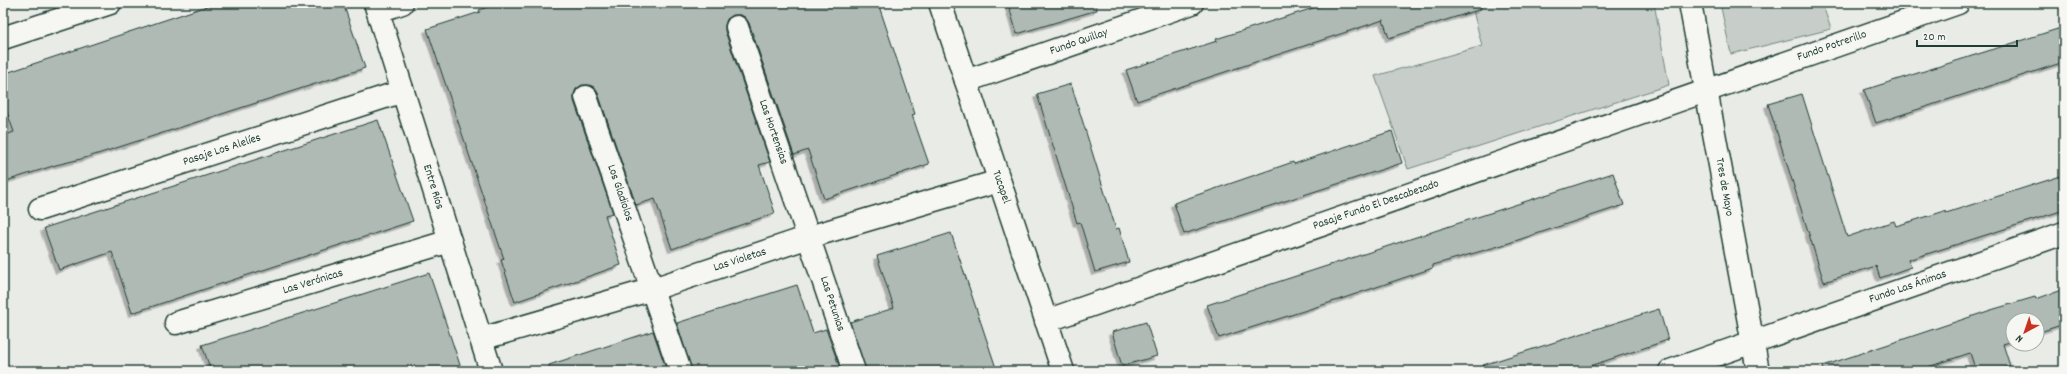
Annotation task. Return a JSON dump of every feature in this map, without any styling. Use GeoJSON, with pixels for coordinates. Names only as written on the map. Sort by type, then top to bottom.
{"type":"FeatureCollection","features":[{"type":"Feature","properties":{"kind":"street"},"geometry":{"type":"LineString","coordinates":[[3,38],[110,3]]}},
{"type":"Feature","properties":{"kind":"street"},"geometry":{"type":"LineString","coordinates":[[376,7],[402,3]]}},
{"type":"Feature","properties":{"kind":"street","name":"Tucapel"},"geometry":{"type":"LineString","coordinates":[[940,3],[1063,371]]}},
{"type":"Feature","properties":{"kind":"street","name":"Fundo Quillay"},"geometry":{"type":"LineString","coordinates":[[966,81],[1192,3]]}},
{"type":"Feature","properties":{"kind":"street","name":"Tres de Mayo"},"geometry":{"type":"LineString","coordinates":[[1690,3],[1758,371]]}},
{"type":"Feature","properties":{"kind":"street","name":"Fundo Potrerillo"},"geometry":{"type":"LineString","coordinates":[[1706,90],[1958,3]]}},
{"type":"Feature","properties":{"kind":"street","name":"Entre Ríos"},"geometry":{"type":"LineString","coordinates":[[376,7],[492,371]]}},
{"type":"Feature","properties":{"kind":"street","name":"Las Hortensias"},"geometry":{"type":"LineString","coordinates":[[737,27],[810,237]]}},
{"type":"Feature","properties":{"kind":"street","name":"Pasaje Fundo El Descabezado"},"geometry":{"type":"LineString","coordinates":[[1046,321],[1706,90]]}},
{"type":"Feature","properties":{"kind":"street","name":"Pasaje Los Alelíes"},"geometry":{"type":"LineString","coordinates":[[40,209],[404,91]]}},
{"type":"Feature","properties":{"kind":"street","name":"Los Gladiolos"},"geometry":{"type":"LineString","coordinates":[[586,97],[680,371]]}},
{"type":"Feature","properties":{"kind":"street","name":"Las Violetas"},"geometry":{"type":"LineString","coordinates":[[481,339],[653,289],[810,237],[999,181]]}},
{"type":"Feature","properties":{"kind":"street","name":"Fundo Las Ánimas"},"geometry":{"type":"LineString","coordinates":[[1670,371],[1752,341],[2064,233]]}},
{"type":"Feature","properties":{"kind":"street","name":"Las Petunias"},"geometry":{"type":"LineString","coordinates":[[810,237],[854,371]]}},
{"type":"Feature","properties":{"kind":"street","name":"Las Verónicas"},"geometry":{"type":"LineString","coordinates":[[176,323],[450,241]]}},
{"type":"Feature","properties":{"kind":"shaded area"},"geometry":{"type":"Polygon","coordinates":[[[1471,3],[1654,3],[1669,85],[1408,169],[1375,76],[1482,46],[1471,3]]]}},
{"type":"Feature","properties":{"kind":"shaded area"},"geometry":{"type":"Polygon","coordinates":[[[1720,3],[1822,3],[1831,29],[1731,54],[1720,3]]]}},
{"type":"Feature","properties":{"kind":"building"},"geometry":{"type":"Polygon","coordinates":[[[216,3],[343,3],[365,68],[85,158],[56,165],[3,182],[3,136],[14,132],[3,101],[3,74],[216,3]]]}},
{"type":"Feature","properties":{"kind":"building"},"geometry":{"type":"Polygon","coordinates":[[[499,3],[878,3],[915,114],[912,115],[929,164],[824,199],[808,150],[794,155],[749,23],[745,17],[733,15],[727,19],[725,31],[770,162],[759,165],[775,213],[672,249],[655,199],[636,205],[598,93],[594,87],[582,85],[576,89],[574,101],[613,213],[605,215],[621,265],[515,302],[501,260],[504,259],[427,29],[480,12],[479,10],[499,3]]]}},
{"type":"Feature","properties":{"kind":"building"},"geometry":{"type":"Polygon","coordinates":[[[1008,3],[1096,3],[1097,10],[1017,34],[1008,3]]]}},
{"type":"Feature","properties":{"kind":"building"},"geometry":{"type":"Polygon","coordinates":[[[1329,3],[1480,3],[1481,9],[1389,38],[1383,20],[1137,101],[1126,70],[1217,41],[1216,39],[1329,3]]]}},
{"type":"Feature","properties":{"kind":"building"},"geometry":{"type":"Polygon","coordinates":[[[2064,27],[2064,62],[1876,123],[1864,90],[2064,27]]]}},
{"type":"Feature","properties":{"kind":"building"},"geometry":{"type":"Polygon","coordinates":[[[1071,84],[1116,229],[1119,228],[1129,262],[1095,272],[1080,222],[1077,223],[1037,94],[1071,84]]]}},
{"type":"Feature","properties":{"kind":"building"},"geometry":{"type":"Polygon","coordinates":[[[1802,94],[1847,237],[1894,221],[1896,226],[1945,211],[1946,213],[2064,175],[2064,210],[1908,260],[1911,267],[1880,278],[1876,266],[1824,282],[1768,104],[1802,94]]]}},
{"type":"Feature","properties":{"kind":"building"},"geometry":{"type":"Polygon","coordinates":[[[378,120],[413,221],[132,313],[112,252],[59,270],[44,228],[378,120]]]}},
{"type":"Feature","properties":{"kind":"building"},"geometry":{"type":"Polygon","coordinates":[[[1392,131],[1402,163],[1184,234],[1174,203],[1293,162],[1294,164],[1392,131]]]}},
{"type":"Feature","properties":{"kind":"building"},"geometry":{"type":"Polygon","coordinates":[[[1613,173],[1624,205],[1506,244],[1433,265],[1433,268],[1219,338],[1207,305],[1613,173]]]}},
{"type":"Feature","properties":{"kind":"building"},"geometry":{"type":"Polygon","coordinates":[[[951,233],[997,371],[866,371],[850,322],[894,308],[877,256],[951,233]]]}},
{"type":"Feature","properties":{"kind":"building"},"geometry":{"type":"Polygon","coordinates":[[[429,273],[462,371],[211,371],[202,345],[429,273]]]}},
{"type":"Feature","properties":{"kind":"building"},"geometry":{"type":"Polygon","coordinates":[[[797,285],[813,333],[826,329],[841,371],[692,371],[677,323],[797,285]]]}},
{"type":"Feature","properties":{"kind":"building"},"geometry":{"type":"Polygon","coordinates":[[[2064,289],[2064,324],[2045,330],[2045,312],[2005,312],[2005,343],[2003,344],[2010,366],[1992,371],[1976,371],[1970,353],[1916,371],[1824,371],[1823,366],[1991,310],[2035,297],[2036,299],[2064,289]]]}},
{"type":"Feature","properties":{"kind":"building"},"geometry":{"type":"Polygon","coordinates":[[[1659,309],[1668,340],[1575,371],[1484,371],[1483,365],[1659,309]]]}},
{"type":"Feature","properties":{"kind":"building"},"geometry":{"type":"Polygon","coordinates":[[[1146,322],[1157,356],[1122,366],[1112,332],[1146,322]]]}},
{"type":"Feature","properties":{"kind":"building"},"geometry":{"type":"Polygon","coordinates":[[[653,331],[667,371],[550,371],[549,365],[653,331]]]}}]}
